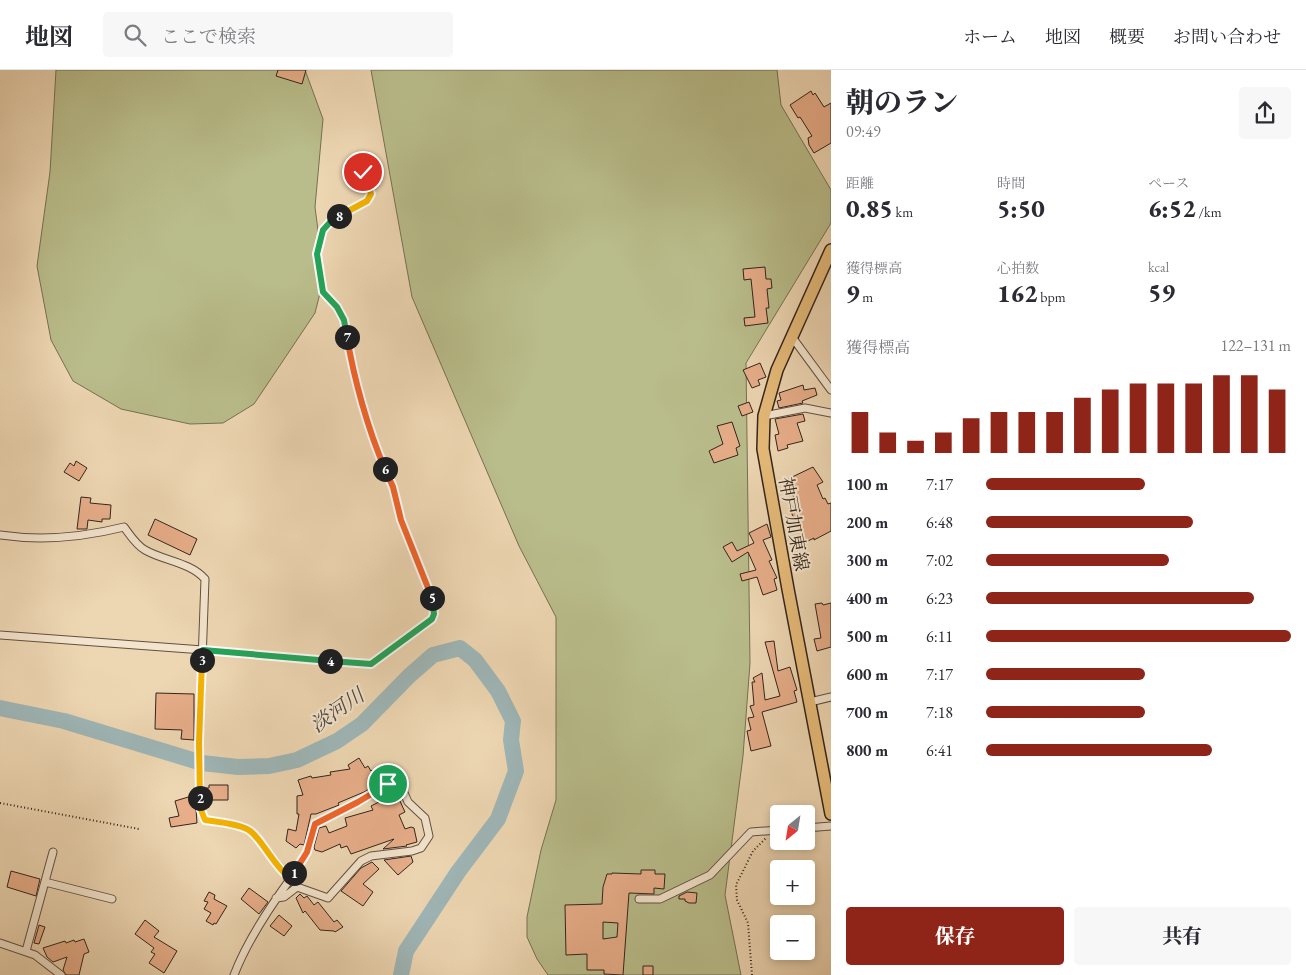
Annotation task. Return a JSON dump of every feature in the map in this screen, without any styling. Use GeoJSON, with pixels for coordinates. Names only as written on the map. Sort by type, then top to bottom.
{"type":"FeatureCollection","features":[{"type":"Feature","properties":{"kind":"main road","name":"神戸加東線"},"geometry":{"type":"LineString","coordinates":[[831,250],[776,370],[764,416],[763,449],[831,814]]}},
{"type":"Feature","properties":{"kind":"street"},"geometry":{"type":"LineString","coordinates":[[792,337],[831,390]]}},
{"type":"Feature","properties":{"kind":"street"},"geometry":{"type":"LineString","coordinates":[[764,416],[805,408],[831,414]]}},
{"type":"Feature","properties":{"kind":"street"},"geometry":{"type":"LineString","coordinates":[[0,535],[25,539],[98,534],[124,527],[144,550],[192,569],[205,579],[199,743],[201,810],[205,820],[248,829],[254,834],[283,873],[290,878]]}},
{"type":"Feature","properties":{"kind":"street"},"geometry":{"type":"LineString","coordinates":[[0,635],[203,650]]}},
{"type":"Feature","properties":{"kind":"street"},"geometry":{"type":"LineString","coordinates":[[810,702],[831,697]]}},
{"type":"Feature","properties":{"kind":"street"},"geometry":{"type":"LineString","coordinates":[[234,975],[240,960],[276,898],[307,852],[315,824],[388,784],[396,782],[401,786],[408,802],[425,818],[429,836],[421,848],[412,851],[371,856],[361,861],[328,898],[297,888],[284,897],[276,898]]}},
{"type":"Feature","properties":{"kind":"street"},"geometry":{"type":"LineString","coordinates":[[815,827],[831,826]]}},
{"type":"Feature","properties":{"kind":"street"},"geometry":{"type":"LineString","coordinates":[[639,899],[660,900],[710,876],[751,832],[770,830]]}},
{"type":"Feature","properties":{"kind":"street"},"geometry":{"type":"LineString","coordinates":[[26,951],[53,852]]}},
{"type":"Feature","properties":{"kind":"street"},"geometry":{"type":"LineString","coordinates":[[45,882],[112,899]]}},
{"type":"Feature","properties":{"kind":"street"},"geometry":{"type":"LineString","coordinates":[[2,947],[26,951],[61,975]]}},
{"type":"Feature","properties":{"kind":"path"},"geometry":{"type":"LineString","coordinates":[[203,650],[371,664],[432,619],[434,614],[432,597],[401,520],[393,487],[374,444],[350,353],[344,320],[337,307],[323,292],[317,254],[323,230],[333,219],[367,201],[371,194],[363,172]]}},
{"type":"Feature","properties":{"kind":"path"},"geometry":{"type":"LineString","coordinates":[[0,803],[139,829]]}},
{"type":"Feature","properties":{"kind":"path"},"geometry":{"type":"LineString","coordinates":[[752,975],[748,923],[737,900],[736,885],[752,850],[770,834]]}},
{"type":"Feature","properties":{"kind":"green space"},"geometry":{"type":"Polygon","coordinates":[[[56,70],[305,70],[323,119],[315,207],[324,277],[315,313],[254,404],[223,423],[190,424],[121,409],[73,381],[51,340],[37,266],[50,172],[56,70]]]}},
{"type":"Feature","properties":{"kind":"green space"},"geometry":{"type":"Polygon","coordinates":[[[371,70],[777,70],[781,105],[831,190],[831,223],[746,363],[750,663],[743,756],[725,895],[741,975],[548,975],[537,959],[527,937],[527,917],[541,850],[556,800],[556,617],[519,546],[412,297],[371,70]]]}},
{"type":"Feature","properties":{"kind":"building"},"geometry":{"type":"Polygon","coordinates":[[[278,70],[306,70],[302,84],[276,76],[278,70]]]}},
{"type":"Feature","properties":{"kind":"building"},"geometry":{"type":"Polygon","coordinates":[[[811,91],[813,95],[815,93],[824,107],[831,103],[831,143],[814,153],[809,145],[808,138],[812,136],[790,105],[811,91]]]}},
{"type":"Feature","properties":{"kind":"building"},"geometry":{"type":"Polygon","coordinates":[[[765,267],[766,279],[771,279],[772,288],[767,289],[769,308],[766,308],[768,323],[745,326],[744,318],[755,317],[751,279],[744,280],[743,269],[765,267]]]}},
{"type":"Feature","properties":{"kind":"building"},"geometry":{"type":"Polygon","coordinates":[[[760,363],[766,377],[758,380],[760,385],[752,388],[743,370],[760,363]]]}},
{"type":"Feature","properties":{"kind":"building"},"geometry":{"type":"Polygon","coordinates":[[[803,385],[804,390],[815,388],[817,395],[802,401],[803,403],[779,408],[777,401],[781,400],[779,393],[803,385]]]}},
{"type":"Feature","properties":{"kind":"building"},"geometry":{"type":"Polygon","coordinates":[[[749,402],[753,412],[742,416],[738,406],[749,402]]]}},
{"type":"Feature","properties":{"kind":"building"},"geometry":{"type":"Polygon","coordinates":[[[803,414],[805,421],[797,423],[803,441],[787,445],[788,448],[778,451],[775,435],[779,434],[775,419],[803,414]]]}},
{"type":"Feature","properties":{"kind":"building"},"geometry":{"type":"Polygon","coordinates":[[[732,422],[740,446],[736,448],[738,455],[714,463],[709,451],[723,444],[717,426],[732,422]]]}},
{"type":"Feature","properties":{"kind":"building"},"geometry":{"type":"Polygon","coordinates":[[[76,461],[87,468],[79,481],[64,472],[70,463],[74,466],[76,461]]]}},
{"type":"Feature","properties":{"kind":"building"},"geometry":{"type":"Polygon","coordinates":[[[813,467],[823,482],[817,485],[823,499],[825,498],[828,504],[831,503],[831,531],[806,542],[789,508],[796,505],[788,479],[813,467]]]}},
{"type":"Feature","properties":{"kind":"building"},"geometry":{"type":"Polygon","coordinates":[[[81,497],[91,498],[90,503],[111,505],[110,519],[102,519],[102,522],[88,520],[87,529],[77,529],[81,497]]]}},
{"type":"Feature","properties":{"kind":"building"},"geometry":{"type":"Polygon","coordinates":[[[155,519],[197,539],[190,555],[148,535],[155,519]]]}},
{"type":"Feature","properties":{"kind":"building"},"geometry":{"type":"Polygon","coordinates":[[[767,524],[771,537],[763,540],[772,560],[769,561],[777,578],[774,579],[777,590],[763,595],[757,577],[742,581],[740,574],[756,570],[748,552],[732,562],[723,547],[732,542],[737,551],[754,543],[749,533],[767,524]]]}},
{"type":"Feature","properties":{"kind":"building"},"geometry":{"type":"Polygon","coordinates":[[[822,603],[823,605],[831,603],[831,647],[817,651],[814,639],[821,638],[815,604],[822,603]]]}},
{"type":"Feature","properties":{"kind":"building"},"geometry":{"type":"Polygon","coordinates":[[[774,641],[778,671],[790,667],[797,690],[794,691],[797,702],[762,712],[771,746],[751,751],[747,731],[751,730],[748,718],[754,717],[750,706],[754,705],[752,682],[755,682],[753,678],[762,673],[765,700],[780,696],[765,642],[774,641]]]}},
{"type":"Feature","properties":{"kind":"building"},"geometry":{"type":"Polygon","coordinates":[[[156,693],[194,694],[194,740],[181,739],[182,730],[155,729],[156,693]]]}},
{"type":"Feature","properties":{"kind":"building"},"geometry":{"type":"Polygon","coordinates":[[[359,758],[365,768],[368,766],[372,770],[378,784],[338,803],[339,805],[316,814],[311,814],[304,845],[300,844],[296,848],[286,841],[288,829],[296,831],[299,814],[297,814],[297,796],[303,795],[298,780],[311,776],[312,778],[331,775],[330,772],[350,769],[348,765],[359,758]]]}},
{"type":"Feature","properties":{"kind":"building"},"geometry":{"type":"Polygon","coordinates":[[[209,785],[228,785],[228,800],[206,800],[206,788],[209,788],[209,785]]]}},
{"type":"Feature","properties":{"kind":"building"},"geometry":{"type":"Polygon","coordinates":[[[395,788],[401,798],[399,799],[405,812],[399,815],[405,829],[414,828],[417,842],[407,846],[383,849],[394,839],[351,854],[347,846],[341,848],[340,844],[322,852],[315,850],[314,847],[319,828],[326,826],[329,833],[347,826],[345,818],[373,810],[371,806],[387,798],[384,793],[395,788]]]}},
{"type":"Feature","properties":{"kind":"building"},"geometry":{"type":"Polygon","coordinates":[[[195,795],[197,823],[171,827],[169,818],[179,816],[175,801],[195,795]]]}},
{"type":"Feature","properties":{"kind":"building"},"geometry":{"type":"Polygon","coordinates":[[[411,856],[413,862],[398,875],[384,860],[411,856]]]}},
{"type":"Feature","properties":{"kind":"building"},"geometry":{"type":"Polygon","coordinates":[[[372,862],[379,869],[363,884],[373,892],[363,906],[341,891],[361,868],[372,862]]]}},
{"type":"Feature","properties":{"kind":"building"},"geometry":{"type":"Polygon","coordinates":[[[641,870],[655,870],[655,874],[665,874],[664,889],[654,888],[654,894],[629,893],[623,975],[604,974],[604,970],[587,970],[587,954],[566,955],[565,905],[602,904],[603,887],[607,874],[641,874],[641,870]],[[603,922],[603,939],[617,937],[618,923],[603,922]]]}},
{"type":"Feature","properties":{"kind":"building"},"geometry":{"type":"Polygon","coordinates":[[[11,871],[40,879],[36,896],[7,887],[11,871]]]}},
{"type":"Feature","properties":{"kind":"building"},"geometry":{"type":"Polygon","coordinates":[[[249,888],[268,902],[259,914],[241,899],[249,888]]]}},
{"type":"Feature","properties":{"kind":"building"},"geometry":{"type":"Polygon","coordinates":[[[209,892],[215,895],[214,899],[227,906],[216,924],[214,923],[213,925],[206,921],[211,913],[204,909],[208,902],[204,901],[209,892]]]}},
{"type":"Feature","properties":{"kind":"building"},"geometry":{"type":"Polygon","coordinates":[[[687,892],[697,893],[696,903],[689,903],[685,899],[679,899],[679,896],[687,892]]]}},
{"type":"Feature","properties":{"kind":"building"},"geometry":{"type":"Polygon","coordinates":[[[300,894],[304,898],[307,896],[314,905],[318,902],[334,922],[337,920],[343,927],[335,932],[320,930],[305,911],[303,913],[296,898],[300,894]]]}},
{"type":"Feature","properties":{"kind":"building"},"geometry":{"type":"Polygon","coordinates":[[[279,915],[292,926],[284,936],[270,926],[279,915]]]}},
{"type":"Feature","properties":{"kind":"building"},"geometry":{"type":"Polygon","coordinates":[[[145,920],[159,931],[154,937],[177,951],[164,973],[149,963],[155,954],[151,952],[154,948],[135,934],[145,920]]]}},
{"type":"Feature","properties":{"kind":"building"},"geometry":{"type":"Polygon","coordinates":[[[39,925],[45,927],[39,944],[34,943],[39,925]]]}},
{"type":"Feature","properties":{"kind":"building"},"geometry":{"type":"Polygon","coordinates":[[[84,939],[89,952],[84,954],[79,975],[66,975],[63,970],[67,957],[53,962],[47,957],[43,948],[65,941],[66,943],[84,939]]]}},
{"type":"Feature","properties":{"kind":"building"},"geometry":{"type":"Polygon","coordinates":[[[643,966],[653,966],[653,975],[643,975],[643,966]]]}},
{"type":"Feature","properties":{"kind":"waterway","name":"淡河川"},"geometry":{"type":"LineString","coordinates":[[0,708],[64,721],[202,763],[238,767],[269,766],[297,760],[337,741],[362,724],[409,676],[433,655],[460,648],[475,660],[498,691],[513,721],[511,740],[516,771],[498,819],[458,872],[406,951],[401,975]]}},
{"type":"Feature","properties":{"kind":"route"},"geometry":{"type":"LineString","coordinates":[[363,172],[371,194],[367,201],[333,219],[323,230],[317,254],[323,292],[337,307],[344,320],[350,353],[374,444],[393,487],[401,520],[432,597],[434,614],[429,622],[371,664],[203,650],[199,784],[201,810],[205,820],[248,829],[254,834],[283,873],[290,878],[307,852],[315,824],[388,784]]}}]}
